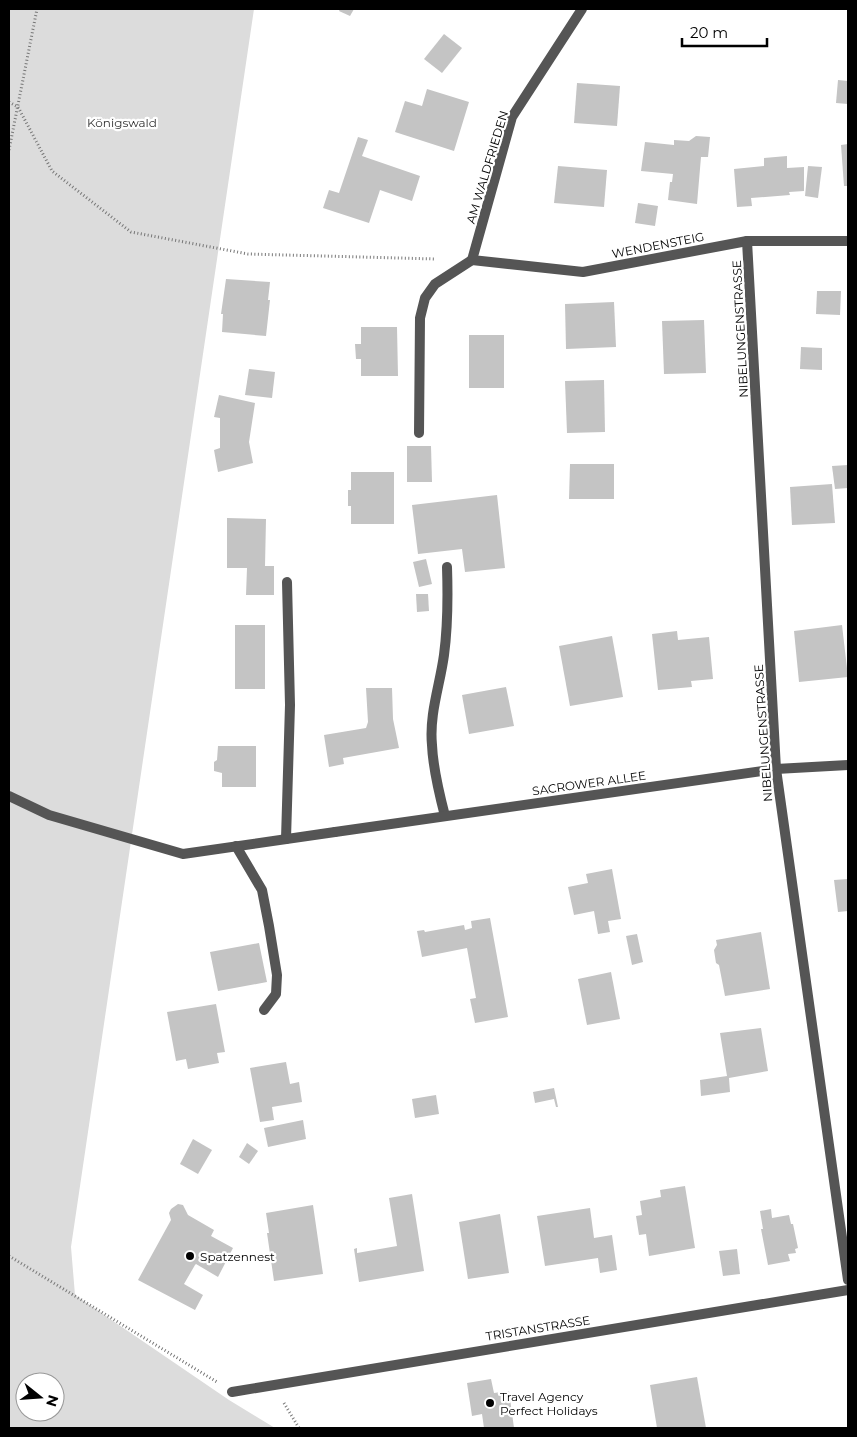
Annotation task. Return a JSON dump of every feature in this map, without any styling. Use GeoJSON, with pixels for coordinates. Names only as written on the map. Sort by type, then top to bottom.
{"type":"FeatureCollection","features":[{"type":"Feature","properties":{"kind":"street","name":"AM WALDFRIEDEN"},"geometry":{"type":"LineString","coordinates":[[472,260],[512,117],[582,9]]}},
{"type":"Feature","properties":{"kind":"street","name":"WENDENSTEIG"},"geometry":{"type":"LineString","coordinates":[[472,260],[584,272],[747,241],[848,241]]}},
{"type":"Feature","properties":{"kind":"street","name":"NIBELUNGENSTRASSE"},"geometry":{"type":"LineString","coordinates":[[747,241],[776,769],[848,1280]]}},
{"type":"Feature","properties":{"kind":"street"},"geometry":{"type":"LineString","coordinates":[[418,433],[420,318],[425,298],[435,284],[472,260]]}},
{"type":"Feature","properties":{"kind":"street"},"geometry":{"type":"LineString","coordinates":[[445,816],[431,744],[434,709],[448,625],[448,567]]}},
{"type":"Feature","properties":{"kind":"street"},"geometry":{"type":"LineString","coordinates":[[286,839],[290,705],[287,582]]}},
{"type":"Feature","properties":{"kind":"street","name":"SACROWER ALLEE"},"geometry":{"type":"LineString","coordinates":[[9,796],[49,815],[183,854],[776,769],[848,764]]}},
{"type":"Feature","properties":{"kind":"street"},"geometry":{"type":"LineString","coordinates":[[236,846],[262,890],[271,936],[277,975],[276,994],[264,1010]]}},
{"type":"Feature","properties":{"kind":"street","name":"TRISTANSTRASSE"},"geometry":{"type":"LineString","coordinates":[[232,1392],[848,1290]]}},
{"type":"Feature","properties":{"kind":"path"},"geometry":{"type":"LineString","coordinates":[[9,150],[37,9]]}},
{"type":"Feature","properties":{"kind":"path"},"geometry":{"type":"LineString","coordinates":[[9,102],[18,107],[52,171],[132,232],[248,254],[472,260]]}},
{"type":"Feature","properties":{"kind":"path"},"geometry":{"type":"LineString","coordinates":[[9,1256],[232,1392]]}},
{"type":"Feature","properties":{"kind":"path"},"geometry":{"type":"LineString","coordinates":[[278,1384],[284,1405],[299,1428]]}},
{"type":"Feature","properties":{"kind":"green space","name":"Königswald"},"geometry":{"type":"Polygon","coordinates":[[[9,9],[254,9],[71,1247],[75,1295],[229,1400],[275,1428],[9,1428],[9,9]]]}},
{"type":"Feature","properties":{"kind":"building"},"geometry":{"type":"Polygon","coordinates":[[[340,9],[354,9],[350,16],[339,11],[340,9]]]}},
{"type":"Feature","properties":{"kind":"building"},"geometry":{"type":"Polygon","coordinates":[[[444,34],[462,48],[442,73],[424,59],[444,34]]]}},
{"type":"Feature","properties":{"kind":"building"},"geometry":{"type":"Polygon","coordinates":[[[838,80],[848,81],[848,104],[836,103],[838,80]]]}},
{"type":"Feature","properties":{"kind":"building"},"geometry":{"type":"Polygon","coordinates":[[[577,83],[620,86],[617,126],[574,123],[577,83]]]}},
{"type":"Feature","properties":{"kind":"building"},"geometry":{"type":"Polygon","coordinates":[[[427,89],[469,102],[454,151],[395,132],[405,101],[422,106],[427,89]]]}},
{"type":"Feature","properties":{"kind":"building"},"geometry":{"type":"Polygon","coordinates":[[[696,136],[710,137],[708,157],[701,157],[697,204],[668,200],[673,174],[641,171],[645,142],[674,145],[674,140],[689,141],[696,136]]]}},
{"type":"Feature","properties":{"kind":"building"},"geometry":{"type":"Polygon","coordinates":[[[358,137],[368,140],[362,156],[420,176],[412,201],[380,190],[369,223],[323,208],[329,190],[339,193],[358,137]]]}},
{"type":"Feature","properties":{"kind":"building"},"geometry":{"type":"Polygon","coordinates":[[[848,144],[848,186],[844,186],[841,145],[848,144]]]}},
{"type":"Feature","properties":{"kind":"building"},"geometry":{"type":"Polygon","coordinates":[[[787,156],[787,168],[804,167],[804,191],[789,192],[790,195],[751,198],[752,206],[737,207],[734,169],[764,166],[764,158],[787,156]]]}},
{"type":"Feature","properties":{"kind":"building"},"geometry":{"type":"Polygon","coordinates":[[[558,166],[607,170],[604,207],[554,203],[558,166]]]}},
{"type":"Feature","properties":{"kind":"building"},"geometry":{"type":"Polygon","coordinates":[[[808,166],[822,167],[818,198],[805,196],[808,166]]]}},
{"type":"Feature","properties":{"kind":"building"},"geometry":{"type":"Polygon","coordinates":[[[638,203],[658,206],[655,226],[635,223],[638,203]]]}},
{"type":"Feature","properties":{"kind":"building"},"geometry":{"type":"Polygon","coordinates":[[[226,279],[270,282],[266,336],[222,332],[223,314],[221,314],[226,279]]]}},
{"type":"Feature","properties":{"kind":"building"},"geometry":{"type":"Polygon","coordinates":[[[817,291],[841,291],[840,315],[816,314],[817,291]]]}},
{"type":"Feature","properties":{"kind":"building"},"geometry":{"type":"Polygon","coordinates":[[[614,302],[616,347],[566,349],[565,304],[614,302]]]}},
{"type":"Feature","properties":{"kind":"building"},"geometry":{"type":"Polygon","coordinates":[[[704,320],[706,373],[664,374],[662,321],[704,320]]]}},
{"type":"Feature","properties":{"kind":"building"},"geometry":{"type":"Polygon","coordinates":[[[361,327],[397,327],[398,376],[361,376],[361,359],[356,359],[355,344],[361,344],[361,327]]]}},
{"type":"Feature","properties":{"kind":"building"},"geometry":{"type":"Polygon","coordinates":[[[469,335],[504,335],[504,388],[469,388],[469,335]]]}},
{"type":"Feature","properties":{"kind":"building"},"geometry":{"type":"Polygon","coordinates":[[[801,347],[822,348],[822,370],[800,369],[801,347]]]}},
{"type":"Feature","properties":{"kind":"building"},"geometry":{"type":"Polygon","coordinates":[[[249,369],[275,372],[272,398],[245,395],[249,369]]]}},
{"type":"Feature","properties":{"kind":"building"},"geometry":{"type":"Polygon","coordinates":[[[604,380],[605,432],[567,433],[565,381],[604,380]]]}},
{"type":"Feature","properties":{"kind":"building"},"geometry":{"type":"Polygon","coordinates":[[[219,395],[255,403],[249,442],[253,463],[218,472],[214,450],[220,448],[220,418],[214,417],[219,395]]]}},
{"type":"Feature","properties":{"kind":"building"},"geometry":{"type":"Polygon","coordinates":[[[407,446],[431,446],[432,482],[407,482],[407,446]]]}},
{"type":"Feature","properties":{"kind":"building"},"geometry":{"type":"Polygon","coordinates":[[[570,464],[614,464],[614,499],[569,499],[570,464]]]}},
{"type":"Feature","properties":{"kind":"building"},"geometry":{"type":"Polygon","coordinates":[[[848,465],[848,488],[835,489],[832,466],[848,465]]]}},
{"type":"Feature","properties":{"kind":"building"},"geometry":{"type":"Polygon","coordinates":[[[351,472],[394,472],[394,524],[351,524],[351,506],[348,506],[348,490],[351,490],[351,472]]]}},
{"type":"Feature","properties":{"kind":"building"},"geometry":{"type":"Polygon","coordinates":[[[832,484],[835,523],[792,525],[790,487],[832,484]]]}},
{"type":"Feature","properties":{"kind":"building"},"geometry":{"type":"Polygon","coordinates":[[[497,495],[505,568],[465,572],[462,549],[418,554],[412,505],[497,495]]]}},
{"type":"Feature","properties":{"kind":"building"},"geometry":{"type":"Polygon","coordinates":[[[227,518],[266,519],[265,566],[274,566],[274,595],[246,595],[247,568],[227,568],[227,518]]]}},
{"type":"Feature","properties":{"kind":"building"},"geometry":{"type":"Polygon","coordinates":[[[426,559],[432,584],[419,587],[413,562],[426,559]]]}},
{"type":"Feature","properties":{"kind":"building"},"geometry":{"type":"Polygon","coordinates":[[[416,594],[428,594],[429,611],[417,612],[416,594]]]}},
{"type":"Feature","properties":{"kind":"building"},"geometry":{"type":"Polygon","coordinates":[[[235,625],[265,625],[265,689],[235,689],[235,625]]]}},
{"type":"Feature","properties":{"kind":"building"},"geometry":{"type":"Polygon","coordinates":[[[842,625],[848,677],[799,682],[794,631],[842,625]]]}},
{"type":"Feature","properties":{"kind":"building"},"geometry":{"type":"Polygon","coordinates":[[[677,631],[678,640],[709,637],[713,679],[691,681],[692,687],[658,690],[652,634],[677,631]]]}},
{"type":"Feature","properties":{"kind":"building"},"geometry":{"type":"Polygon","coordinates":[[[612,636],[623,697],[570,706],[559,646],[612,636]]]}},
{"type":"Feature","properties":{"kind":"building"},"geometry":{"type":"Polygon","coordinates":[[[506,687],[514,726],[469,734],[462,695],[506,687]]]}},
{"type":"Feature","properties":{"kind":"building"},"geometry":{"type":"Polygon","coordinates":[[[366,688],[392,688],[393,719],[399,748],[343,758],[344,764],[329,767],[324,735],[366,728],[368,722],[366,688]]]}},
{"type":"Feature","properties":{"kind":"building"},"geometry":{"type":"Polygon","coordinates":[[[218,746],[256,746],[256,787],[222,787],[222,773],[214,771],[218,746]]]}},
{"type":"Feature","properties":{"kind":"building"},"geometry":{"type":"Polygon","coordinates":[[[612,869],[621,919],[608,921],[610,932],[598,934],[594,911],[574,915],[568,887],[588,883],[586,874],[612,869]]]}},
{"type":"Feature","properties":{"kind":"building"},"geometry":{"type":"Polygon","coordinates":[[[848,879],[848,911],[838,912],[834,880],[848,879]]]}},
{"type":"Feature","properties":{"kind":"building"},"geometry":{"type":"Polygon","coordinates":[[[490,918],[508,1017],[475,1023],[470,999],[476,998],[467,948],[422,957],[417,931],[424,930],[425,932],[464,925],[465,930],[472,928],[471,921],[490,918]]]}},
{"type":"Feature","properties":{"kind":"building"},"geometry":{"type":"Polygon","coordinates":[[[761,932],[770,989],[725,996],[719,965],[716,963],[714,950],[717,945],[716,940],[761,932]]]}},
{"type":"Feature","properties":{"kind":"building"},"geometry":{"type":"Polygon","coordinates":[[[637,934],[643,962],[632,965],[626,936],[637,934]]]}},
{"type":"Feature","properties":{"kind":"building"},"geometry":{"type":"Polygon","coordinates":[[[259,943],[267,982],[218,991],[210,952],[259,943]]]}},
{"type":"Feature","properties":{"kind":"building"},"geometry":{"type":"Polygon","coordinates":[[[611,972],[620,1019],[587,1025],[578,979],[611,972]]]}},
{"type":"Feature","properties":{"kind":"building"},"geometry":{"type":"Polygon","coordinates":[[[216,1004],[225,1052],[217,1053],[219,1063],[188,1069],[186,1059],[176,1061],[167,1012],[216,1004]]]}},
{"type":"Feature","properties":{"kind":"building"},"geometry":{"type":"Polygon","coordinates":[[[761,1028],[768,1071],[729,1078],[730,1092],[701,1096],[700,1080],[727,1076],[720,1033],[761,1028]]]}},
{"type":"Feature","properties":{"kind":"building"},"geometry":{"type":"Polygon","coordinates":[[[286,1062],[290,1084],[299,1082],[302,1102],[272,1107],[274,1120],[260,1122],[250,1068],[286,1062]]]}},
{"type":"Feature","properties":{"kind":"building"},"geometry":{"type":"Polygon","coordinates":[[[554,1088],[558,1107],[556,1107],[554,1099],[535,1103],[533,1092],[554,1088]]]}},
{"type":"Feature","properties":{"kind":"building"},"geometry":{"type":"Polygon","coordinates":[[[436,1095],[439,1114],[415,1118],[412,1099],[436,1095]]]}},
{"type":"Feature","properties":{"kind":"building"},"geometry":{"type":"Polygon","coordinates":[[[303,1120],[306,1139],[268,1147],[264,1128],[303,1120]]]}},
{"type":"Feature","properties":{"kind":"building"},"geometry":{"type":"Polygon","coordinates":[[[193,1139],[212,1150],[198,1174],[180,1164],[193,1139]]]}},
{"type":"Feature","properties":{"kind":"building"},"geometry":{"type":"Polygon","coordinates":[[[247,1143],[258,1151],[249,1164],[239,1157],[247,1143]]]}},
{"type":"Feature","properties":{"kind":"building"},"geometry":{"type":"Polygon","coordinates":[[[685,1186],[695,1248],[649,1256],[646,1234],[639,1235],[636,1216],[642,1215],[640,1201],[661,1197],[660,1190],[685,1186]]]}},
{"type":"Feature","properties":{"kind":"building"},"geometry":{"type":"Polygon","coordinates":[[[412,1194],[424,1271],[359,1282],[354,1249],[357,1248],[357,1253],[397,1246],[389,1198],[412,1194]]]}},
{"type":"Feature","properties":{"kind":"building","name":"Spatzennest"},"geometry":{"type":"Polygon","coordinates":[[[178,1204],[183,1205],[188,1215],[214,1230],[211,1236],[233,1248],[218,1277],[195,1265],[184,1284],[203,1295],[195,1310],[138,1280],[171,1220],[169,1213],[171,1209],[178,1204]]]}},
{"type":"Feature","properties":{"kind":"building"},"geometry":{"type":"Polygon","coordinates":[[[313,1205],[323,1274],[274,1281],[266,1213],[313,1205]]]}},
{"type":"Feature","properties":{"kind":"building"},"geometry":{"type":"Polygon","coordinates":[[[590,1208],[594,1238],[612,1235],[617,1270],[600,1273],[598,1258],[545,1266],[537,1216],[590,1208]]]}},
{"type":"Feature","properties":{"kind":"building"},"geometry":{"type":"Polygon","coordinates":[[[771,1209],[772,1218],[789,1215],[798,1248],[795,1249],[796,1253],[788,1254],[790,1261],[768,1265],[761,1229],[763,1229],[760,1211],[771,1209]]]}},
{"type":"Feature","properties":{"kind":"building"},"geometry":{"type":"Polygon","coordinates":[[[500,1214],[509,1273],[468,1279],[459,1222],[500,1214]]]}},
{"type":"Feature","properties":{"kind":"building"},"geometry":{"type":"Polygon","coordinates":[[[737,1249],[740,1274],[723,1276],[719,1251],[737,1249]]]}},
{"type":"Feature","properties":{"kind":"building"},"geometry":{"type":"Polygon","coordinates":[[[697,1377],[706,1428],[657,1428],[650,1385],[697,1377]]]}},
{"type":"Feature","properties":{"kind":"building","name":"Travel Agency Perfect Holidays"},"geometry":{"type":"Polygon","coordinates":[[[491,1379],[494,1393],[509,1391],[514,1428],[484,1428],[482,1414],[472,1416],[467,1383],[491,1379]]]}},
{"type":"Feature","properties":{"kind":"place","name":"Spatzennest"},"geometry":{"type":"Point","coordinates":[190,1256]}},
{"type":"Feature","properties":{"kind":"place","name":"Travel Agency Perfect Holidays"},"geometry":{"type":"Point","coordinates":[490,1403]}}]}
